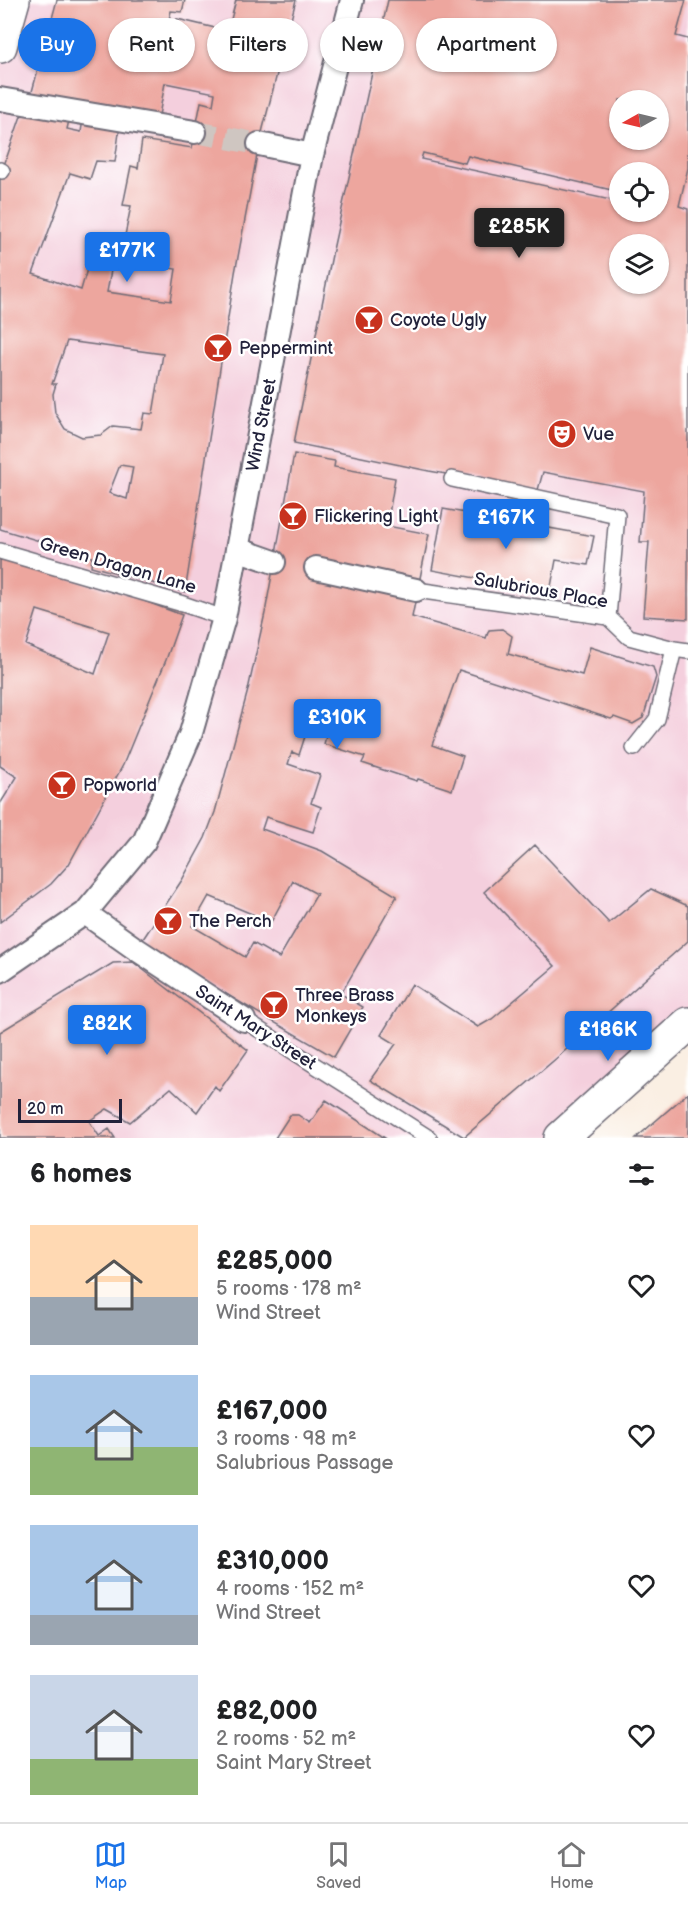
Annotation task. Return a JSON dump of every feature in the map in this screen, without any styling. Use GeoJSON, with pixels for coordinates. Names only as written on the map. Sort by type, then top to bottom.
{"type":"FeatureCollection","features":[{"type":"Feature","properties":{"kind":"street","name":"Wind Street"},"geometry":{"type":"LineString","coordinates":[[0,971],[85,913],[144,842],[191,733],[224,618],[312,155],[352,0]]}},
{"type":"Feature","properties":{"kind":"street"},"geometry":{"type":"LineString","coordinates":[[0,99],[195,132]]}},
{"type":"Feature","properties":{"kind":"street"},"geometry":{"type":"LineString","coordinates":[[259,144],[312,155]]}},
{"type":"Feature","properties":{"kind":"street"},"geometry":{"type":"LineString","coordinates":[[237,549],[274,562]]}},
{"type":"Feature","properties":{"kind":"street"},"geometry":{"type":"LineString","coordinates":[[316,568],[416,590]]}},
{"type":"Feature","properties":{"kind":"street","name":"Saint Mary Street"},"geometry":{"type":"LineString","coordinates":[[85,913],[244,1020]]}},
{"type":"Feature","properties":{"kind":"street"},"geometry":{"type":"LineString","coordinates":[[561,1138],[688,1024]]}},
{"type":"Feature","properties":{"kind":"lane"},"geometry":{"type":"LineString","coordinates":[[452,479],[617,515],[608,617]]}},
{"type":"Feature","properties":{"kind":"lane","name":"Green Dragon Lane"},"geometry":{"type":"LineString","coordinates":[[0,551],[224,618]]}},
{"type":"Feature","properties":{"kind":"lane","name":"Salubrious Place"},"geometry":{"type":"LineString","coordinates":[[416,590],[608,617],[629,637],[681,650]]}},
{"type":"Feature","properties":{"kind":"lane"},"geometry":{"type":"LineString","coordinates":[[634,748],[657,719],[681,650]]}},
{"type":"Feature","properties":{"kind":"lane","name":"Saint Mary Street"},"geometry":{"type":"LineString","coordinates":[[244,1020],[429,1138]]}},
{"type":"Feature","properties":{"kind":"shaded area"},"geometry":{"type":"Polygon","coordinates":[[[0,0],[688,0],[688,1024],[561,1138],[0,1138],[0,0]]]}},
{"type":"Feature","properties":{"kind":"building"},"geometry":{"type":"Polygon","coordinates":[[[57,0],[185,0],[182,12],[171,11],[169,18],[108,18],[108,72],[195,72],[195,23],[207,26],[207,72],[278,72],[259,144],[235,273],[185,592],[91,566],[92,557],[0,529],[0,177],[21,116],[33,110],[70,116],[67,129],[81,132],[83,119],[120,125],[115,162],[96,161],[90,179],[70,173],[33,274],[81,290],[93,248],[114,254],[107,292],[171,301],[176,269],[120,260],[131,206],[123,205],[131,166],[138,168],[142,140],[192,148],[201,102],[213,105],[215,93],[165,83],[158,121],[30,99],[37,72],[96,72],[96,18],[52,18],[57,0]],[[67,341],[52,384],[56,384],[53,394],[55,413],[65,429],[82,437],[101,435],[113,426],[141,429],[144,413],[153,414],[163,354],[67,341]],[[120,465],[109,493],[127,499],[133,467],[120,465]]]}},
{"type":"Feature","properties":{"kind":"building"},"geometry":{"type":"Polygon","coordinates":[[[236,0],[296,0],[291,18],[231,18],[236,0]]]}},
{"type":"Feature","properties":{"kind":"building"},"geometry":{"type":"Polygon","coordinates":[[[388,0],[686,0],[676,36],[688,39],[688,168],[679,206],[688,209],[688,619],[643,616],[649,542],[640,542],[644,491],[543,472],[538,490],[429,471],[294,443],[372,72],[404,72],[404,18],[384,18],[388,0]]]}},
{"type":"Feature","properties":{"kind":"building"},"geometry":{"type":"Polygon","coordinates":[[[294,454],[335,461],[334,467],[395,478],[387,526],[429,534],[412,617],[486,638],[489,630],[502,629],[512,636],[508,654],[582,675],[590,647],[653,667],[656,677],[643,718],[633,724],[459,670],[432,745],[463,756],[452,790],[362,763],[365,757],[324,744],[328,729],[309,724],[299,755],[292,752],[288,764],[320,775],[311,803],[321,807],[313,832],[266,817],[262,829],[322,851],[397,896],[341,994],[363,1007],[334,1057],[145,947],[143,939],[182,880],[205,838],[215,812],[248,690],[265,613],[294,454]],[[293,881],[271,922],[209,896],[192,926],[245,957],[253,943],[279,958],[317,894],[293,881]]]}},
{"type":"Feature","properties":{"kind":"building"},"geometry":{"type":"Polygon","coordinates":[[[443,509],[594,536],[588,565],[556,560],[550,592],[432,570],[443,509]]]}},
{"type":"Feature","properties":{"kind":"building"},"geometry":{"type":"Polygon","coordinates":[[[0,559],[123,593],[182,615],[123,765],[69,864],[51,884],[0,922],[0,804],[17,777],[0,766],[0,559]],[[37,610],[26,645],[95,674],[109,632],[37,610]]]}},
{"type":"Feature","properties":{"kind":"building"},"geometry":{"type":"Polygon","coordinates":[[[535,845],[609,923],[651,889],[688,906],[688,941],[464,1137],[370,1080],[396,1044],[381,1035],[412,984],[478,1027],[492,1019],[555,966],[484,892],[535,845]]]}},
{"type":"Feature","properties":{"kind":"building"},"geometry":{"type":"Polygon","coordinates":[[[133,962],[248,1050],[219,1091],[215,1086],[197,1112],[171,1088],[130,1122],[107,1109],[89,1121],[99,1136],[109,1129],[115,1138],[0,1138],[0,1032],[113,963],[133,962]]]}},
{"type":"Feature","properties":{"kind":"building"},"geometry":{"type":"Polygon","coordinates":[[[688,1093],[688,1138],[636,1138],[688,1093]]]}},
{"type":"Feature","properties":{"kind":"building"},"geometry":{"type":"Polygon","coordinates":[[[326,1100],[385,1138],[275,1138],[290,1115],[298,1115],[310,1123],[326,1100]]]}},
{"type":"Feature","properties":{"kind":"tunnel"},"geometry":{"type":"LineString","coordinates":[[195,132],[259,144]]}},
{"type":"Feature","properties":{"kind":"place","name":"Coyote Ugly"},"geometry":{"type":"Point","coordinates":[369,320]}},
{"type":"Feature","properties":{"kind":"place","name":"Peppermint"},"geometry":{"type":"Point","coordinates":[218,348]}},
{"type":"Feature","properties":{"kind":"place","name":"Vue"},"geometry":{"type":"Point","coordinates":[562,434]}},
{"type":"Feature","properties":{"kind":"place","name":"Flickering Light"},"geometry":{"type":"Point","coordinates":[293,516]}},
{"type":"Feature","properties":{"kind":"place","name":"Popworld"},"geometry":{"type":"Point","coordinates":[62,785]}},
{"type":"Feature","properties":{"kind":"place","name":"The Perch"},"geometry":{"type":"Point","coordinates":[168,921]}},
{"type":"Feature","properties":{"kind":"place","name":"Three Brass Monkeys"},"geometry":{"type":"Point","coordinates":[274,1005]}}]}
